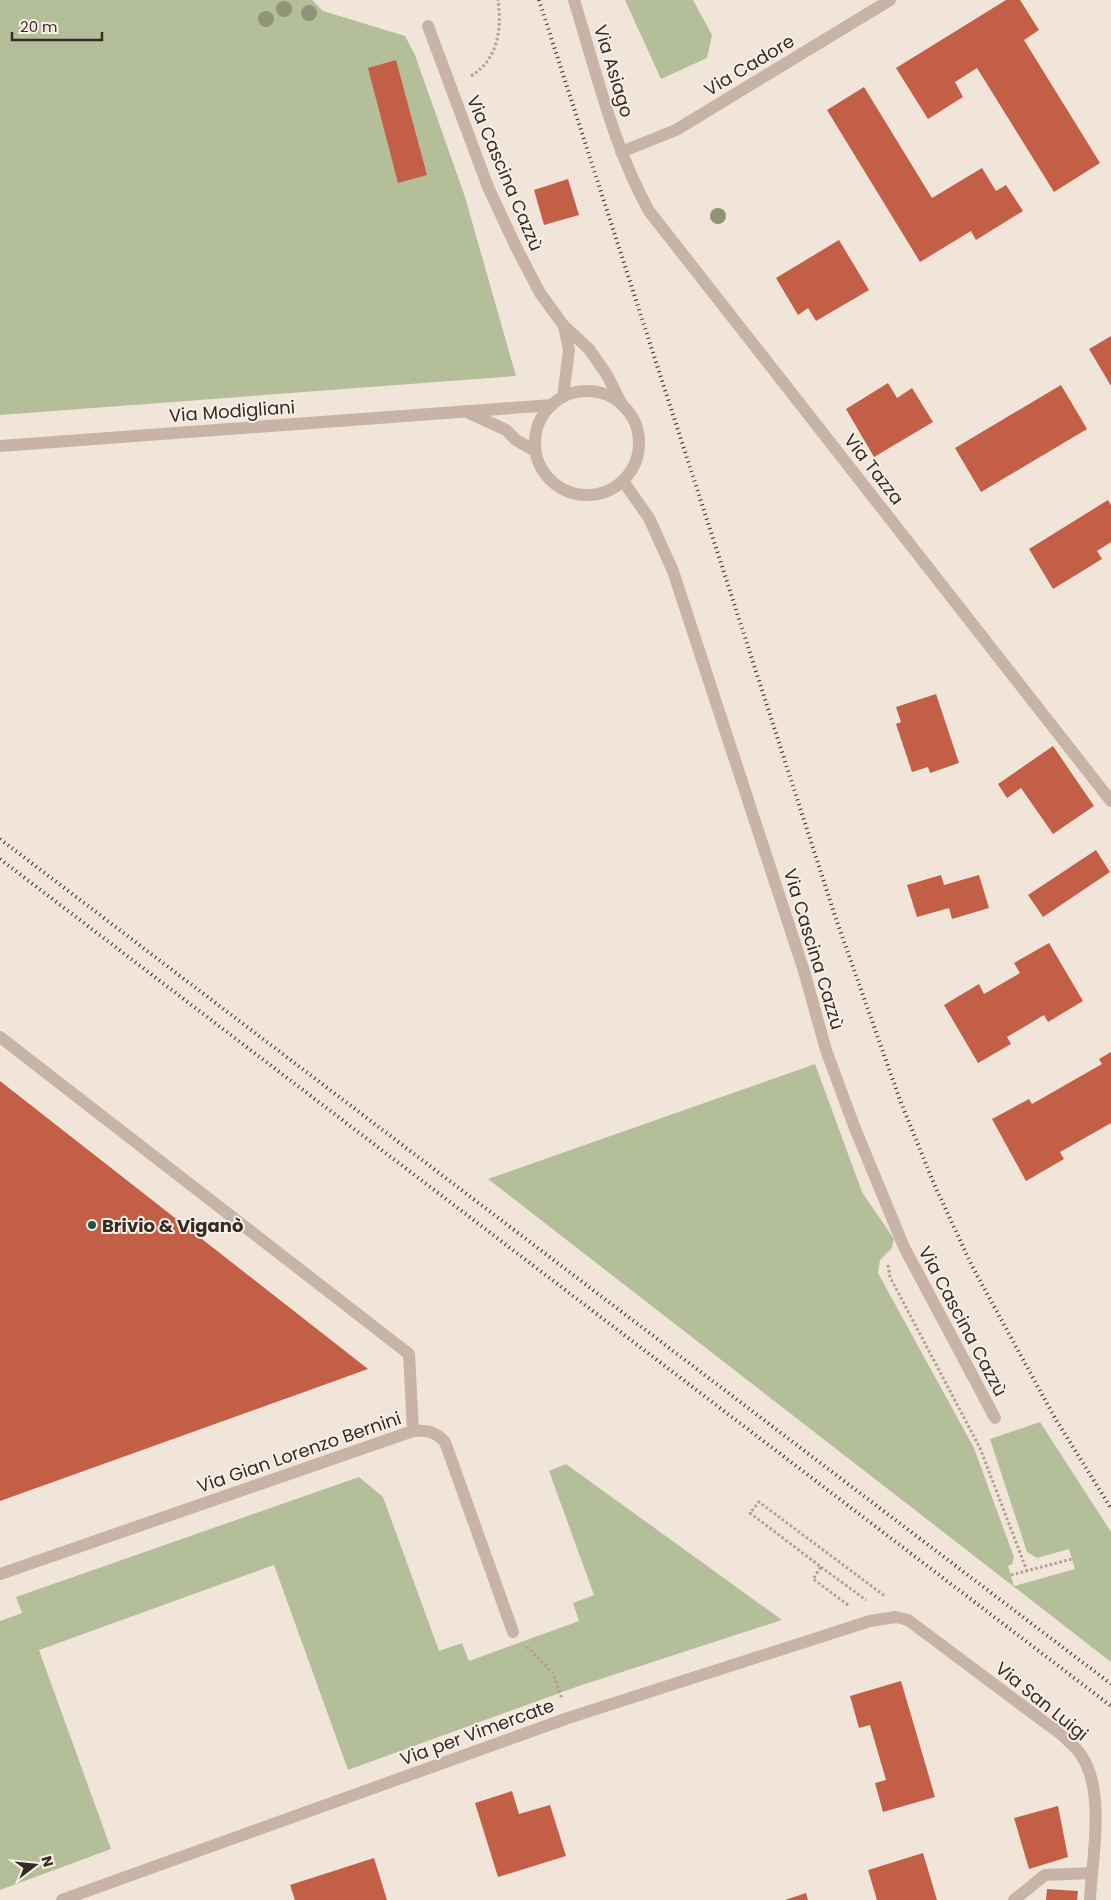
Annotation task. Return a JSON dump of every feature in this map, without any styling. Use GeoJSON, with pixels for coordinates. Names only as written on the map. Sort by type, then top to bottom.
{"type":"FeatureCollection","features":[{"type":"Feature","properties":{"kind":"street","name":"Via Asiago"},"geometry":{"type":"LineString","coordinates":[[574,0],[621,152]]}},
{"type":"Feature","properties":{"kind":"street","name":"Via Cadore"},"geometry":{"type":"LineString","coordinates":[[621,152],[676,130],[890,0]]}},
{"type":"Feature","properties":{"kind":"street","name":"Via Cascina Cazzù"},"geometry":{"type":"LineString","coordinates":[[428,26],[488,187],[540,294],[564,326],[589,348],[607,374],[622,405]]}},
{"type":"Feature","properties":{"kind":"street","name":"Via Tazza"},"geometry":{"type":"LineString","coordinates":[[621,152],[633,181],[649,211],[664,231],[1111,801]]}},
{"type":"Feature","properties":{"kind":"street","name":"Via Cascina Cazzù"},"geometry":{"type":"LineString","coordinates":[[563,397],[569,350],[564,326]]}},
{"type":"Feature","properties":{"kind":"street"},"geometry":{"type":"LineString","coordinates":[[588,391],[612,398],[622,405],[631,416],[637,428],[639,442],[637,457],[632,470],[623,481],[609,490],[594,495],[578,495],[563,490],[550,480],[540,467],[535,452],[535,438],[538,426],[552,405],[563,397],[588,391]]}},
{"type":"Feature","properties":{"kind":"street","name":"Via Modigliani"},"geometry":{"type":"LineString","coordinates":[[0,446],[552,405]]}},
{"type":"Feature","properties":{"kind":"street","name":"Via Modigliani"},"geometry":{"type":"LineString","coordinates":[[467,412],[506,430],[516,440],[535,452]]}},
{"type":"Feature","properties":{"kind":"street","name":"Via Cascina Cazzù"},"geometry":{"type":"LineString","coordinates":[[623,481],[649,518],[673,571],[804,971],[826,1050],[854,1126],[904,1247],[995,1418]]}},
{"type":"Feature","properties":{"kind":"street"},"geometry":{"type":"LineString","coordinates":[[0,1037],[409,1354],[413,1431]]}},
{"type":"Feature","properties":{"kind":"street","name":"Via Gian Lorenzo Bernini"},"geometry":{"type":"LineString","coordinates":[[0,1574],[413,1431],[427,1430],[437,1434],[445,1442],[513,1632]]}},
{"type":"Feature","properties":{"kind":"street","name":"Via per Vimercate"},"geometry":{"type":"LineString","coordinates":[[62,1900],[568,1718],[870,1621],[896,1617],[908,1620]]}},
{"type":"Feature","properties":{"kind":"street","name":"Via San Luigi"},"geometry":{"type":"LineString","coordinates":[[908,1620],[1062,1735],[1081,1755],[1092,1779],[1095,1805],[1090,1900]]}},
{"type":"Feature","properties":{"kind":"street"},"geometry":{"type":"LineString","coordinates":[[1014,1900],[1045,1875],[1092,1873]]}},
{"type":"Feature","properties":{"kind":"path"},"geometry":{"type":"LineString","coordinates":[[450,88],[473,75],[487,62],[498,36],[501,22],[498,0]]}},
{"type":"Feature","properties":{"kind":"path"},"geometry":{"type":"LineString","coordinates":[[904,1247],[893,1255],[888,1265],[890,1277],[980,1448],[1027,1571]]}},
{"type":"Feature","properties":{"kind":"path"},"geometry":{"type":"LineString","coordinates":[[867,1601],[750,1513],[759,1502],[892,1602]]}},
{"type":"Feature","properties":{"kind":"path"},"geometry":{"type":"LineString","coordinates":[[1011,1575],[1072,1559]]}},
{"type":"Feature","properties":{"kind":"path"},"geometry":{"type":"LineString","coordinates":[[822,1567],[813,1579],[870,1621]]}},
{"type":"Feature","properties":{"kind":"path"},"geometry":{"type":"LineString","coordinates":[[513,1632],[553,1672],[568,1718]]}},
{"type":"Feature","properties":{"kind":"green space"},"geometry":{"type":"Polygon","coordinates":[[[0,0],[312,0],[323,11],[405,36],[415,55],[465,197],[516,376],[0,415],[0,0]]]}},
{"type":"Feature","properties":{"kind":"green space"},"geometry":{"type":"Polygon","coordinates":[[[625,0],[693,0],[712,35],[707,58],[661,79],[625,0]]]}},
{"type":"Feature","properties":{"kind":"green space"},"geometry":{"type":"Polygon","coordinates":[[[815,1064],[862,1192],[894,1239],[892,1248],[880,1260],[878,1273],[974,1448],[1014,1557],[1012,1564],[1008,1566],[1014,1586],[1075,1569],[1069,1549],[1037,1558],[1027,1552],[990,1439],[1040,1422],[1111,1532],[1111,1662],[488,1179],[815,1064]]]}},
{"type":"Feature","properties":{"kind":"green space"},"geometry":{"type":"Polygon","coordinates":[[[566,1464],[782,1620],[579,1686],[348,1770],[274,1565],[39,1650],[111,1849],[0,1890],[0,1621],[22,1613],[16,1597],[359,1477],[383,1497],[439,1651],[462,1643],[469,1661],[579,1621],[573,1603],[594,1595],[549,1471],[566,1464]]]}},
{"type":"Feature","properties":{"kind":"building"},"geometry":{"type":"Polygon","coordinates":[[[1006,0],[1020,0],[1039,30],[1024,40],[1100,163],[1054,192],[977,68],[955,82],[963,97],[928,119],[896,68],[1006,0]]]}},
{"type":"Feature","properties":{"kind":"building"},"geometry":{"type":"Polygon","coordinates":[[[396,60],[427,175],[398,183],[368,68],[396,60]]]}},
{"type":"Feature","properties":{"kind":"building"},"geometry":{"type":"Polygon","coordinates":[[[864,87],[932,198],[982,168],[996,191],[1006,185],[1023,211],[976,240],[971,231],[920,262],[827,110],[864,87]]]}},
{"type":"Feature","properties":{"kind":"building"},"geometry":{"type":"Polygon","coordinates":[[[568,179],[579,215],[544,225],[534,190],[568,179]]]}},
{"type":"Feature","properties":{"kind":"building"},"geometry":{"type":"Polygon","coordinates":[[[839,240],[869,290],[816,321],[808,308],[798,315],[776,278],[839,240]]]}},
{"type":"Feature","properties":{"kind":"building"},"geometry":{"type":"Polygon","coordinates":[[[1111,336],[1111,386],[1089,349],[1111,336]]]}},
{"type":"Feature","properties":{"kind":"building"},"geometry":{"type":"Polygon","coordinates":[[[888,383],[897,398],[912,388],[933,422],[874,457],[846,409],[888,383]]]}},
{"type":"Feature","properties":{"kind":"building"},"geometry":{"type":"Polygon","coordinates":[[[1061,385],[1087,429],[981,492],[955,448],[1061,385]]]}},
{"type":"Feature","properties":{"kind":"building"},"geometry":{"type":"Polygon","coordinates":[[[1108,500],[1111,505],[1111,542],[1097,551],[1102,559],[1053,589],[1029,549],[1108,500]]]}},
{"type":"Feature","properties":{"kind":"building"},"geometry":{"type":"Polygon","coordinates":[[[936,694],[959,763],[930,773],[928,767],[912,772],[896,724],[901,722],[896,707],[936,694]]]}},
{"type":"Feature","properties":{"kind":"building"},"geometry":{"type":"Polygon","coordinates":[[[1053,746],[1094,806],[1053,834],[1021,788],[1007,798],[998,784],[1053,746]]]}},
{"type":"Feature","properties":{"kind":"building"},"geometry":{"type":"Polygon","coordinates":[[[1096,850],[1110,872],[1043,917],[1028,895],[1096,850]]]}},
{"type":"Feature","properties":{"kind":"building"},"geometry":{"type":"Polygon","coordinates":[[[941,875],[944,885],[979,875],[989,908],[952,919],[949,908],[917,917],[907,885],[941,875]]]}},
{"type":"Feature","properties":{"kind":"building"},"geometry":{"type":"Polygon","coordinates":[[[1049,943],[1083,1001],[1048,1022],[1044,1015],[1007,1037],[1011,1044],[978,1063],[944,1005],[979,984],[984,994],[1020,973],[1014,963],[1049,943]]]}},
{"type":"Feature","properties":{"kind":"building"},"geometry":{"type":"Polygon","coordinates":[[[1111,1052],[1111,1123],[1060,1152],[1064,1159],[1026,1181],[992,1119],[1029,1099],[1032,1104],[1102,1064],[1099,1059],[1111,1052]]]}},
{"type":"Feature","properties":{"kind":"building","name":"Brivio & Viganò"},"geometry":{"type":"Polygon","coordinates":[[[0,1081],[368,1369],[0,1501],[0,1081]]]}},
{"type":"Feature","properties":{"kind":"building"},"geometry":{"type":"Polygon","coordinates":[[[901,1681],[935,1797],[883,1812],[875,1783],[886,1780],[870,1725],[859,1728],[850,1696],[901,1681]]]}},
{"type":"Feature","properties":{"kind":"building"},"geometry":{"type":"Polygon","coordinates":[[[512,1791],[519,1814],[550,1805],[566,1856],[498,1877],[475,1803],[512,1791]]]}},
{"type":"Feature","properties":{"kind":"building"},"geometry":{"type":"Polygon","coordinates":[[[1058,1806],[1068,1857],[1029,1869],[1014,1818],[1058,1806]]]}},
{"type":"Feature","properties":{"kind":"building"},"geometry":{"type":"Polygon","coordinates":[[[923,1853],[937,1900],[877,1900],[868,1870],[923,1853]]]}},
{"type":"Feature","properties":{"kind":"building"},"geometry":{"type":"Polygon","coordinates":[[[374,1858],[387,1900],[295,1900],[290,1885],[374,1858]]]}},
{"type":"Feature","properties":{"kind":"building"},"geometry":{"type":"Polygon","coordinates":[[[1047,1889],[1078,1891],[1077,1900],[1046,1900],[1047,1889]]]}},
{"type":"Feature","properties":{"kind":"building"},"geometry":{"type":"Polygon","coordinates":[[[806,1893],[808,1900],[785,1900],[806,1893]]]}},
{"type":"Feature","properties":{"kind":"railway"},"geometry":{"type":"LineString","coordinates":[[539,0],[835,916],[900,1100],[934,1184],[972,1266],[1056,1420],[1111,1508]]}},
{"type":"Feature","properties":{"kind":"railway"},"geometry":{"type":"LineString","coordinates":[[0,839],[1111,1684]]}},
{"type":"Feature","properties":{"kind":"railway"},"geometry":{"type":"LineString","coordinates":[[0,859],[1111,1706]]}},
{"type":"Feature","properties":{"kind":"place","name":"Brivio & Viganò"},"geometry":{"type":"Point","coordinates":[92,1225]}}]}
